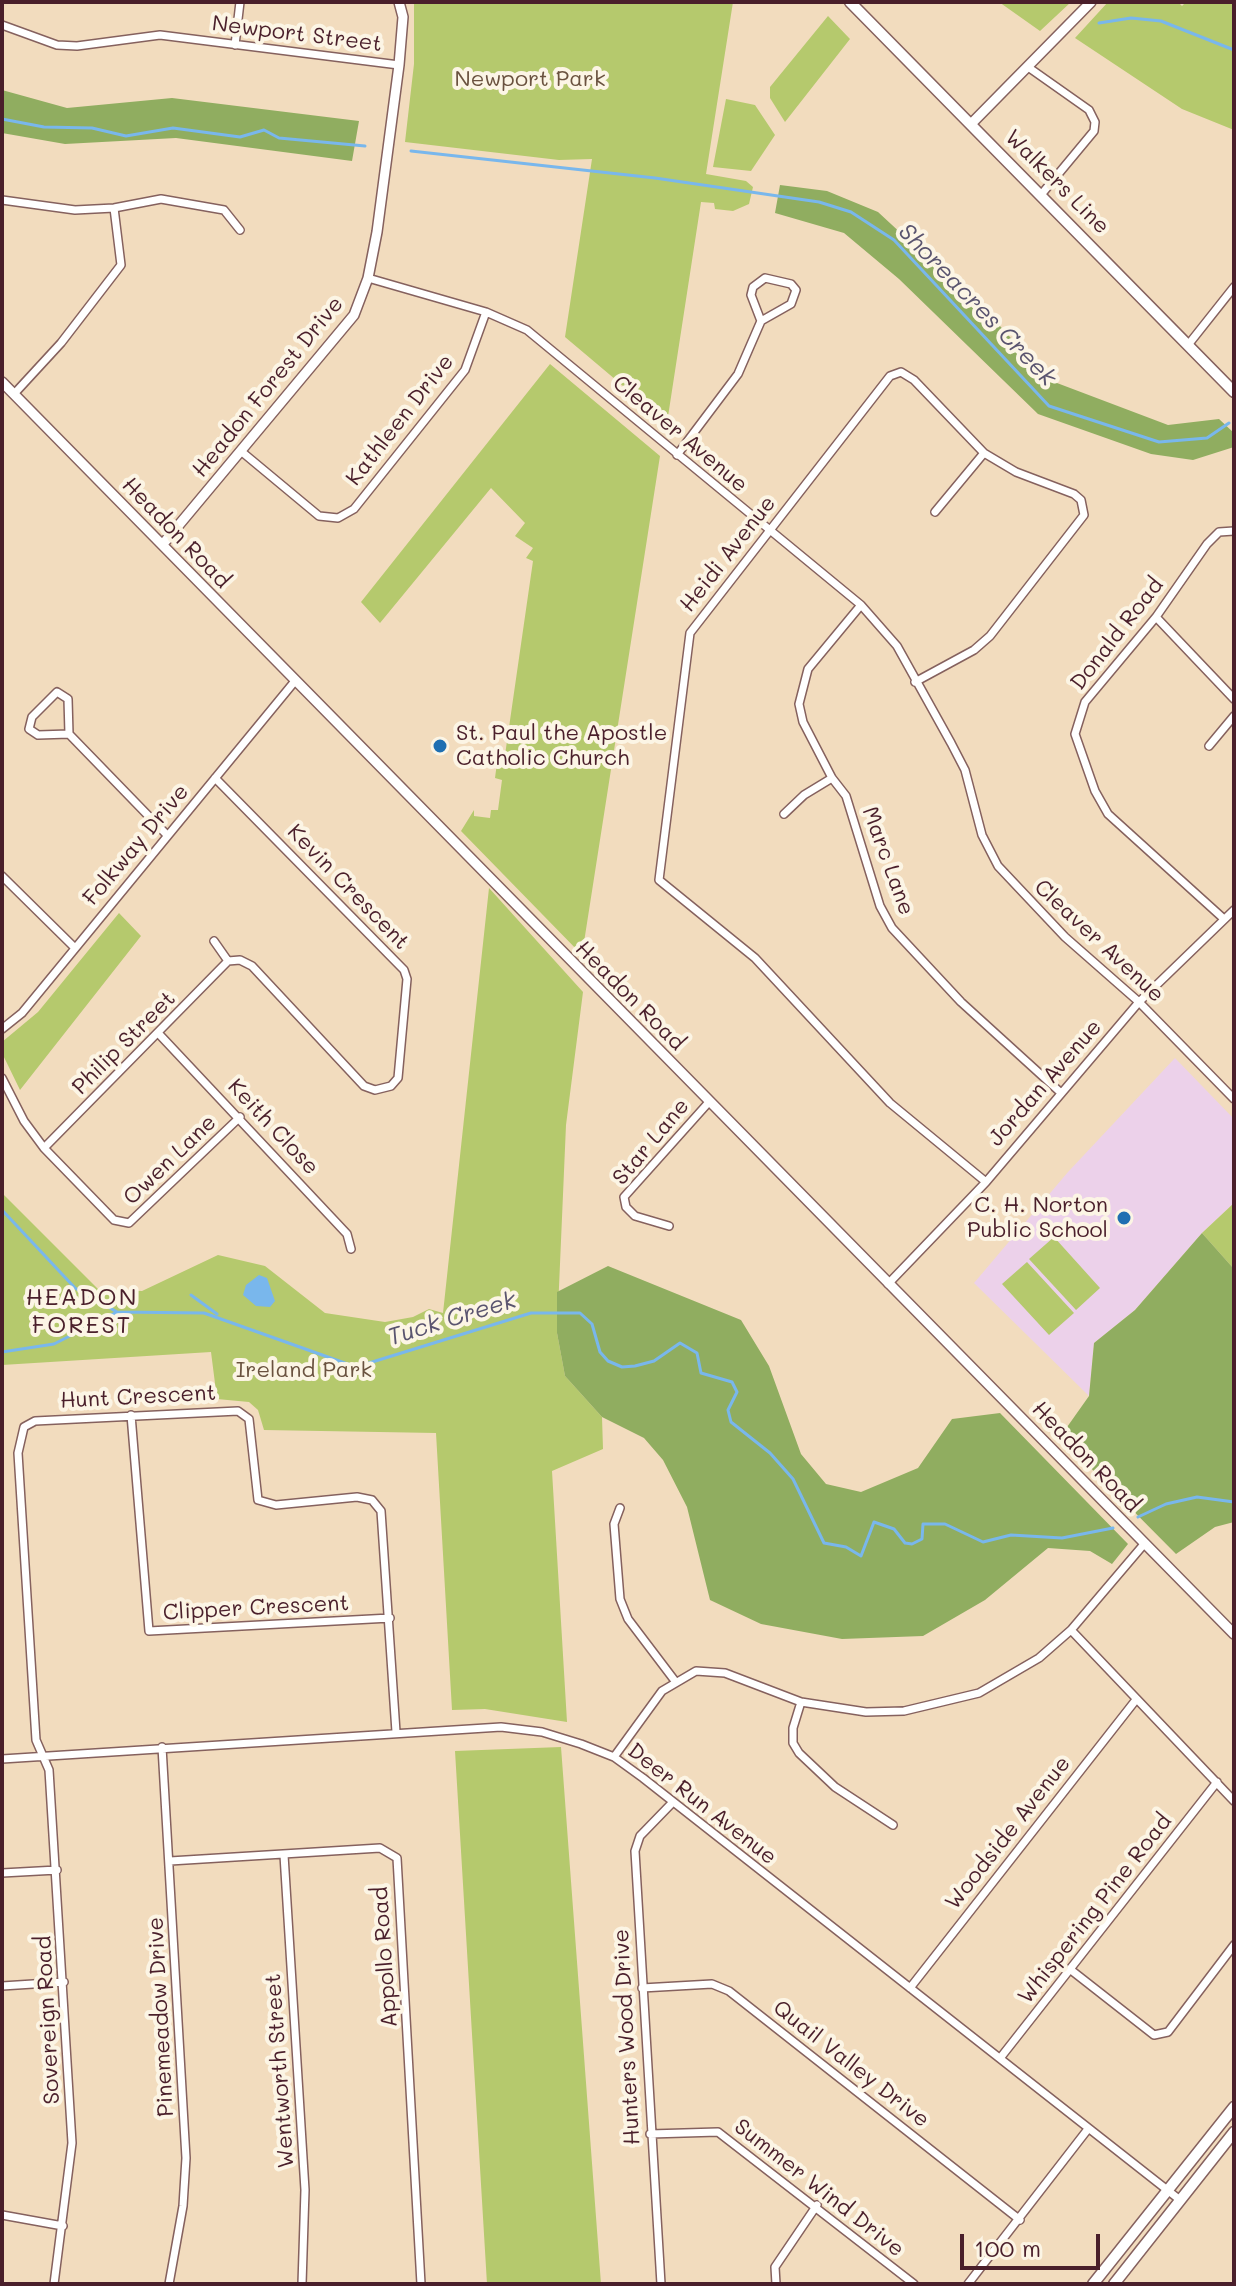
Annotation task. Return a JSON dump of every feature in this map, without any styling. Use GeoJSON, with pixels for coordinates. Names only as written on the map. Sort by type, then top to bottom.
{"type":"FeatureCollection","features":[{"type":"Feature","properties":{"kind":"main road","name":"Walkers Line"},"geometry":{"type":"LineString","coordinates":[[850,2],[1234,392]]}},
{"type":"Feature","properties":{"kind":"main road"},"geometry":{"type":"LineString","coordinates":[[1093,2284],[1234,2107]]}},
{"type":"Feature","properties":{"kind":"main road"},"geometry":{"type":"LineString","coordinates":[[1114,2284],[1234,2132]]}},
{"type":"Feature","properties":{"kind":"street"},"geometry":{"type":"LineString","coordinates":[[235,45],[240,2]]}},
{"type":"Feature","properties":{"kind":"street","name":"Headon Forest Drive"},"geometry":{"type":"LineString","coordinates":[[163,544],[354,315],[368,278],[399,65],[403,17],[399,2]]}},
{"type":"Feature","properties":{"kind":"street"},"geometry":{"type":"LineString","coordinates":[[971,124],[1091,2]]}},
{"type":"Feature","properties":{"kind":"street","name":"Newport Street"},"geometry":{"type":"LineString","coordinates":[[2,25],[57,45],[77,46],[160,35],[399,65]]}},
{"type":"Feature","properties":{"kind":"street"},"geometry":{"type":"LineString","coordinates":[[1028,67],[1089,110],[1095,122],[1094,131],[1040,196]]}},
{"type":"Feature","properties":{"kind":"street"},"geometry":{"type":"LineString","coordinates":[[2,200],[50,209],[114,208],[161,199],[224,210],[240,230]]}},
{"type":"Feature","properties":{"kind":"street"},"geometry":{"type":"LineString","coordinates":[[14,394],[61,343],[121,265],[114,208]]}},
{"type":"Feature","properties":{"kind":"street","name":"Cleaver Avenue"},"geometry":{"type":"LineString","coordinates":[[368,278],[508,319],[548,346],[861,605],[897,646],[965,770],[982,835],[998,866],[1065,937],[1139,1002],[1234,1099]]}},
{"type":"Feature","properties":{"kind":"street"},"geometry":{"type":"LineString","coordinates":[[677,455],[725,394],[761,321],[791,304],[796,290],[791,284],[765,278],[753,287],[751,295],[761,321]]}},
{"type":"Feature","properties":{"kind":"street"},"geometry":{"type":"LineString","coordinates":[[1188,345],[1234,287]]}},
{"type":"Feature","properties":{"kind":"street","name":"Kathleen Drive"},"geometry":{"type":"LineString","coordinates":[[242,452],[319,516],[338,518],[354,509],[465,370],[486,312]]}},
{"type":"Feature","properties":{"kind":"street","name":"Heidi Avenue"},"geometry":{"type":"LineString","coordinates":[[915,682],[974,650],[990,636],[1084,515],[1081,500],[1074,494],[1016,472],[984,453],[914,380],[901,372],[890,376],[690,633],[659,880],[755,958],[890,1103],[986,1182]]}},
{"type":"Feature","properties":{"kind":"street","name":"Headon Road"},"geometry":{"type":"LineString","coordinates":[[2,382],[1234,1634]]}},
{"type":"Feature","properties":{"kind":"street"},"geometry":{"type":"LineString","coordinates":[[935,512],[984,453]]}},
{"type":"Feature","properties":{"kind":"street","name":"Donald Road"},"geometry":{"type":"LineString","coordinates":[[1224,919],[1108,814],[1095,791],[1075,734],[1085,702],[1156,617],[1207,544],[1219,532],[1234,531]]}},
{"type":"Feature","properties":{"kind":"street","name":"Marc Lane"},"geometry":{"type":"LineString","coordinates":[[861,605],[808,669],[801,688],[803,722],[832,778],[846,796],[880,906],[892,928],[961,1002],[1060,1092]]}},
{"type":"Feature","properties":{"kind":"street"},"geometry":{"type":"LineString","coordinates":[[1156,617],[1234,699]]}},
{"type":"Feature","properties":{"kind":"street","name":"Folkway Drive"},"geometry":{"type":"LineString","coordinates":[[2,1029],[22,1013],[295,681]]}},
{"type":"Feature","properties":{"kind":"street"},"geometry":{"type":"LineString","coordinates":[[69,734],[38,735],[29,729],[32,717],[57,692],[68,699],[69,734],[167,835]]}},
{"type":"Feature","properties":{"kind":"street"},"geometry":{"type":"LineString","coordinates":[[1209,746],[1234,716]]}},
{"type":"Feature","properties":{"kind":"street","name":"Kevin Crescent"},"geometry":{"type":"LineString","coordinates":[[215,778],[404,970],[407,979],[398,1078],[391,1086],[375,1090],[364,1086],[252,966],[240,960],[228,961]]}},
{"type":"Feature","properties":{"kind":"street"},"geometry":{"type":"LineString","coordinates":[[784,814],[804,795],[832,778]]}},
{"type":"Feature","properties":{"kind":"street"},"geometry":{"type":"LineString","coordinates":[[2,876],[75,948]]}},
{"type":"Feature","properties":{"kind":"street","name":"Jordan Avenue"},"geometry":{"type":"LineString","coordinates":[[888,1284],[986,1182],[1139,1002],[1234,910]]}},
{"type":"Feature","properties":{"kind":"street"},"geometry":{"type":"LineString","coordinates":[[214,941],[228,961]]}},
{"type":"Feature","properties":{"kind":"street","name":"Philip Street"},"geometry":{"type":"LineString","coordinates":[[44,1148],[228,961]]}},
{"type":"Feature","properties":{"kind":"street","name":"Keith Close"},"geometry":{"type":"LineString","coordinates":[[159,1034],[347,1234],[351,1249]]}},
{"type":"Feature","properties":{"kind":"street","name":"Owen Lane"},"geometry":{"type":"LineString","coordinates":[[2,1078],[24,1121],[44,1148],[114,1220],[129,1223],[240,1117]]}},
{"type":"Feature","properties":{"kind":"street","name":"Star Lane"},"geometry":{"type":"LineString","coordinates":[[669,1226],[635,1216],[626,1207],[624,1197],[709,1102]]}},
{"type":"Feature","properties":{"kind":"street","name":"Hunt Crescent"},"geometry":{"type":"LineString","coordinates":[[43,1755],[36,1740],[19,1437],[24,1427],[35,1421],[238,1411],[249,1419],[258,1500],[276,1505],[357,1497],[372,1500],[381,1511],[396,1732]]}},
{"type":"Feature","properties":{"kind":"street","name":"Clipper Crescent"},"geometry":{"type":"LineString","coordinates":[[131,1415],[149,1631],[390,1618]]}},
{"type":"Feature","properties":{"kind":"street"},"geometry":{"type":"LineString","coordinates":[[620,1508],[614,1524],[620,1599],[628,1619],[675,1681]]}},
{"type":"Feature","properties":{"kind":"street"},"geometry":{"type":"LineString","coordinates":[[614,1757],[662,1691],[696,1671],[725,1673],[801,1702],[866,1712],[942,1704],[979,1693],[1039,1658],[1071,1630],[1145,1543]]}},
{"type":"Feature","properties":{"kind":"street"},"geometry":{"type":"LineString","coordinates":[[1071,1630],[1135,1701],[1234,1801]]}},
{"type":"Feature","properties":{"kind":"street","name":"Woodside Avenue"},"geometry":{"type":"LineString","coordinates":[[910,1988],[1135,1701]]}},
{"type":"Feature","properties":{"kind":"street"},"geometry":{"type":"LineString","coordinates":[[801,1702],[793,1728],[793,1743],[799,1753],[835,1787],[893,1825]]}},
{"type":"Feature","properties":{"kind":"street","name":"Deer Run Avenue"},"geometry":{"type":"LineString","coordinates":[[2,1759],[396,1732],[511,1728],[542,1732],[614,1757],[1180,2200]]}},
{"type":"Feature","properties":{"kind":"street","name":"Pinemeadow Drive"},"geometry":{"type":"LineString","coordinates":[[162,1747],[186,2158],[183,2206],[169,2284]]}},
{"type":"Feature","properties":{"kind":"street","name":"Sovereign Road"},"geometry":{"type":"LineString","coordinates":[[43,1755],[49,1770],[57,1870],[72,2143],[54,2284]]}},
{"type":"Feature","properties":{"kind":"street","name":"Whispering Pine Road"},"geometry":{"type":"LineString","coordinates":[[1001,2057],[1217,1782]]}},
{"type":"Feature","properties":{"kind":"street","name":"Hunters Wood Drive"},"geometry":{"type":"LineString","coordinates":[[661,2284],[635,1851],[640,1836],[673,1802]]}},
{"type":"Feature","properties":{"kind":"street","name":"Appollo Road"},"geometry":{"type":"LineString","coordinates":[[170,1861],[380,1848],[397,1858],[421,2284]]}},
{"type":"Feature","properties":{"kind":"street","name":"Wentworth Street"},"geometry":{"type":"LineString","coordinates":[[284,1855],[306,2217],[302,2284]]}},
{"type":"Feature","properties":{"kind":"street"},"geometry":{"type":"LineString","coordinates":[[2,1873],[57,1870]]}},
{"type":"Feature","properties":{"kind":"street"},"geometry":{"type":"LineString","coordinates":[[1071,1970],[1154,2035],[1168,2032],[1234,1945]]}},
{"type":"Feature","properties":{"kind":"street"},"geometry":{"type":"LineString","coordinates":[[2,1986],[64,1982]]}},
{"type":"Feature","properties":{"kind":"street","name":"Quail Valley Drive"},"geometry":{"type":"LineString","coordinates":[[642,1988],[712,1984],[729,1991],[1020,2220]]}},
{"type":"Feature","properties":{"kind":"street"},"geometry":{"type":"LineString","coordinates":[[968,2284],[1088,2129]]}},
{"type":"Feature","properties":{"kind":"street","name":"Summer Wind Drive"},"geometry":{"type":"LineString","coordinates":[[650,2134],[718,2132],[817,2205],[914,2284]]}},
{"type":"Feature","properties":{"kind":"street"},"geometry":{"type":"LineString","coordinates":[[776,2284],[775,2267],[817,2205]]}},
{"type":"Feature","properties":{"kind":"street"},"geometry":{"type":"LineString","coordinates":[[2,2215],[63,2226]]}},
{"type":"Feature","properties":{"kind":"shaded area","name":"C. H. Norton Public School"},"geometry":{"type":"Polygon","coordinates":[[[1175,1058],[1234,1119],[1234,1203],[1202,1233],[1135,1310],[1094,1343],[1089,1396],[974,1283],[1068,1172],[1175,1058]]]}},
{"type":"Feature","properties":{"kind":"green space","name":"Newport Park"},"geometry":{"type":"Polygon","coordinates":[[[414,2],[733,2],[706,174],[746,181],[753,187],[749,204],[733,211],[715,209],[714,203],[701,202],[667,423],[565,337],[592,159],[559,160],[405,142],[414,64],[414,2]]]}},
{"type":"Feature","properties":{"kind":"green space"},"geometry":{"type":"Polygon","coordinates":[[[999,2],[1071,2],[1040,31],[999,2]]]}},
{"type":"Feature","properties":{"kind":"green space"},"geometry":{"type":"Polygon","coordinates":[[[1108,2],[1178,2],[1182,6],[1186,2],[1234,2],[1234,130],[1182,109],[1075,38],[1108,2]]]}},
{"type":"Feature","properties":{"kind":"green space"},"geometry":{"type":"Polygon","coordinates":[[[828,16],[850,39],[785,122],[770,98],[770,87],[828,16]]]}},
{"type":"Feature","properties":{"kind":"green space"},"geometry":{"type":"Polygon","coordinates":[[[2,90],[67,108],[172,98],[359,121],[352,161],[176,138],[65,144],[2,133],[2,90]]]}},
{"type":"Feature","properties":{"kind":"green space"},"geometry":{"type":"Polygon","coordinates":[[[726,99],[755,105],[775,135],[751,171],[713,167],[726,99]]]}},
{"type":"Feature","properties":{"kind":"green space"},"geometry":{"type":"Polygon","coordinates":[[[780,185],[827,191],[878,212],[918,249],[930,249],[1049,380],[1168,425],[1219,419],[1234,433],[1234,447],[1193,460],[1151,454],[1038,414],[899,279],[844,233],[775,213],[780,185]]]}},
{"type":"Feature","properties":{"kind":"green space"},"geometry":{"type":"Polygon","coordinates":[[[550,364],[660,456],[582,955],[461,831],[474,810],[474,816],[490,818],[491,810],[498,810],[502,780],[495,778],[498,755],[505,755],[533,561],[526,558],[533,548],[515,536],[525,523],[491,488],[380,623],[361,602],[550,364]]]}},
{"type":"Feature","properties":{"kind":"green space","name":"Ireland Park"},"geometry":{"type":"Polygon","coordinates":[[[489,888],[583,992],[566,1125],[557,1333],[565,1376],[602,1417],[603,1449],[552,1471],[567,1722],[485,1709],[452,1710],[436,1433],[264,1430],[258,1410],[249,1402],[217,1399],[211,1352],[2,1365],[2,1193],[98,1289],[142,1291],[218,1255],[265,1266],[325,1313],[385,1322],[413,1317],[429,1309],[443,1313],[489,888]]]}},
{"type":"Feature","properties":{"kind":"green space"},"geometry":{"type":"Polygon","coordinates":[[[119,913],[141,936],[20,1090],[2,1053],[2,1042],[38,1012],[119,913]]]}},
{"type":"Feature","properties":{"kind":"green space"},"geometry":{"type":"Polygon","coordinates":[[[1234,1203],[1234,1269],[1202,1233],[1234,1203]]]}},
{"type":"Feature","properties":{"kind":"green space"},"geometry":{"type":"Polygon","coordinates":[[[1202,1233],[1234,1269],[1234,1522],[1215,1527],[1176,1554],[1060,1437],[1089,1396],[1094,1343],[1135,1310],[1202,1233]]]}},
{"type":"Feature","properties":{"kind":"green space"},"geometry":{"type":"Polygon","coordinates":[[[1054,1237],[1100,1288],[1076,1310],[1029,1259],[1054,1237]]]}},
{"type":"Feature","properties":{"kind":"green space"},"geometry":{"type":"Polygon","coordinates":[[[1027,1262],[1074,1313],[1049,1335],[1002,1284],[1027,1262]]]}},
{"type":"Feature","properties":{"kind":"green space"},"geometry":{"type":"Polygon","coordinates":[[[608,1266],[741,1320],[769,1366],[801,1454],[826,1484],[861,1492],[918,1468],[952,1419],[1000,1413],[1128,1544],[1112,1564],[1090,1551],[1048,1548],[985,1600],[923,1636],[842,1639],[761,1624],[710,1600],[687,1507],[663,1460],[644,1438],[602,1417],[565,1376],[557,1333],[557,1292],[608,1266]]]}},
{"type":"Feature","properties":{"kind":"green space"},"geometry":{"type":"Polygon","coordinates":[[[561,1747],[601,2284],[487,2284],[455,1751],[561,1747]]]}},
{"type":"Feature","properties":{"kind":"water"},"geometry":{"type":"Polygon","coordinates":[[[259,1275],[267,1278],[275,1301],[270,1307],[256,1306],[243,1295],[246,1285],[259,1275]]]}},
{"type":"Feature","properties":{"kind":"waterway","name":"Shoreacres Creek"},"geometry":{"type":"LineString","coordinates":[[1099,23],[1131,18],[1161,21],[1234,50]]}},
{"type":"Feature","properties":{"kind":"waterway","name":"Shoreacres Creek"},"geometry":{"type":"LineString","coordinates":[[2,119],[44,127],[92,128],[126,136],[173,128],[240,137],[264,130],[279,138],[365,146]]}},
{"type":"Feature","properties":{"kind":"waterway","name":"Shoreacres Creek"},"geometry":{"type":"LineString","coordinates":[[411,151],[655,178],[819,202],[851,212],[894,240],[1049,406],[1159,442],[1207,438],[1229,423]]}},
{"type":"Feature","properties":{"kind":"waterway","name":"Tuck Creek"},"geometry":{"type":"LineString","coordinates":[[2,1210],[75,1288],[117,1312]]}},
{"type":"Feature","properties":{"kind":"waterway","name":"Tuck Creek"},"geometry":{"type":"LineString","coordinates":[[191,1295],[217,1314]]}},
{"type":"Feature","properties":{"kind":"waterway","name":"Tuck Creek"},"geometry":{"type":"LineString","coordinates":[[2,1352],[54,1344],[117,1312],[204,1313],[356,1367],[531,1313],[580,1313],[592,1324],[600,1352],[608,1361],[622,1367],[635,1366],[654,1361],[680,1343],[697,1353],[701,1373],[732,1382],[737,1392],[728,1410],[731,1422],[770,1453],[793,1479],[824,1543],[846,1547],[861,1556],[874,1522],[894,1529],[905,1543],[912,1544],[922,1539],[923,1524],[945,1524],[983,1542],[1011,1535],[1062,1538],[1113,1528]]}},
{"type":"Feature","properties":{"kind":"waterway","name":"Tuck Creek"},"geometry":{"type":"LineString","coordinates":[[1138,1517],[1166,1504],[1197,1497],[1234,1502]]}},
{"type":"Feature","properties":{"kind":"place","name":"St. Paul the Apostle Catholic Church"},"geometry":{"type":"Point","coordinates":[440,746]}},
{"type":"Feature","properties":{"kind":"place","name":"C. H. Norton Public School"},"geometry":{"type":"Point","coordinates":[1124,1218]}},
{"type":"Feature","properties":{"kind":"district","name":"HEADON FOREST"},"geometry":{"type":"Point","coordinates":[82,1312]}}]}
